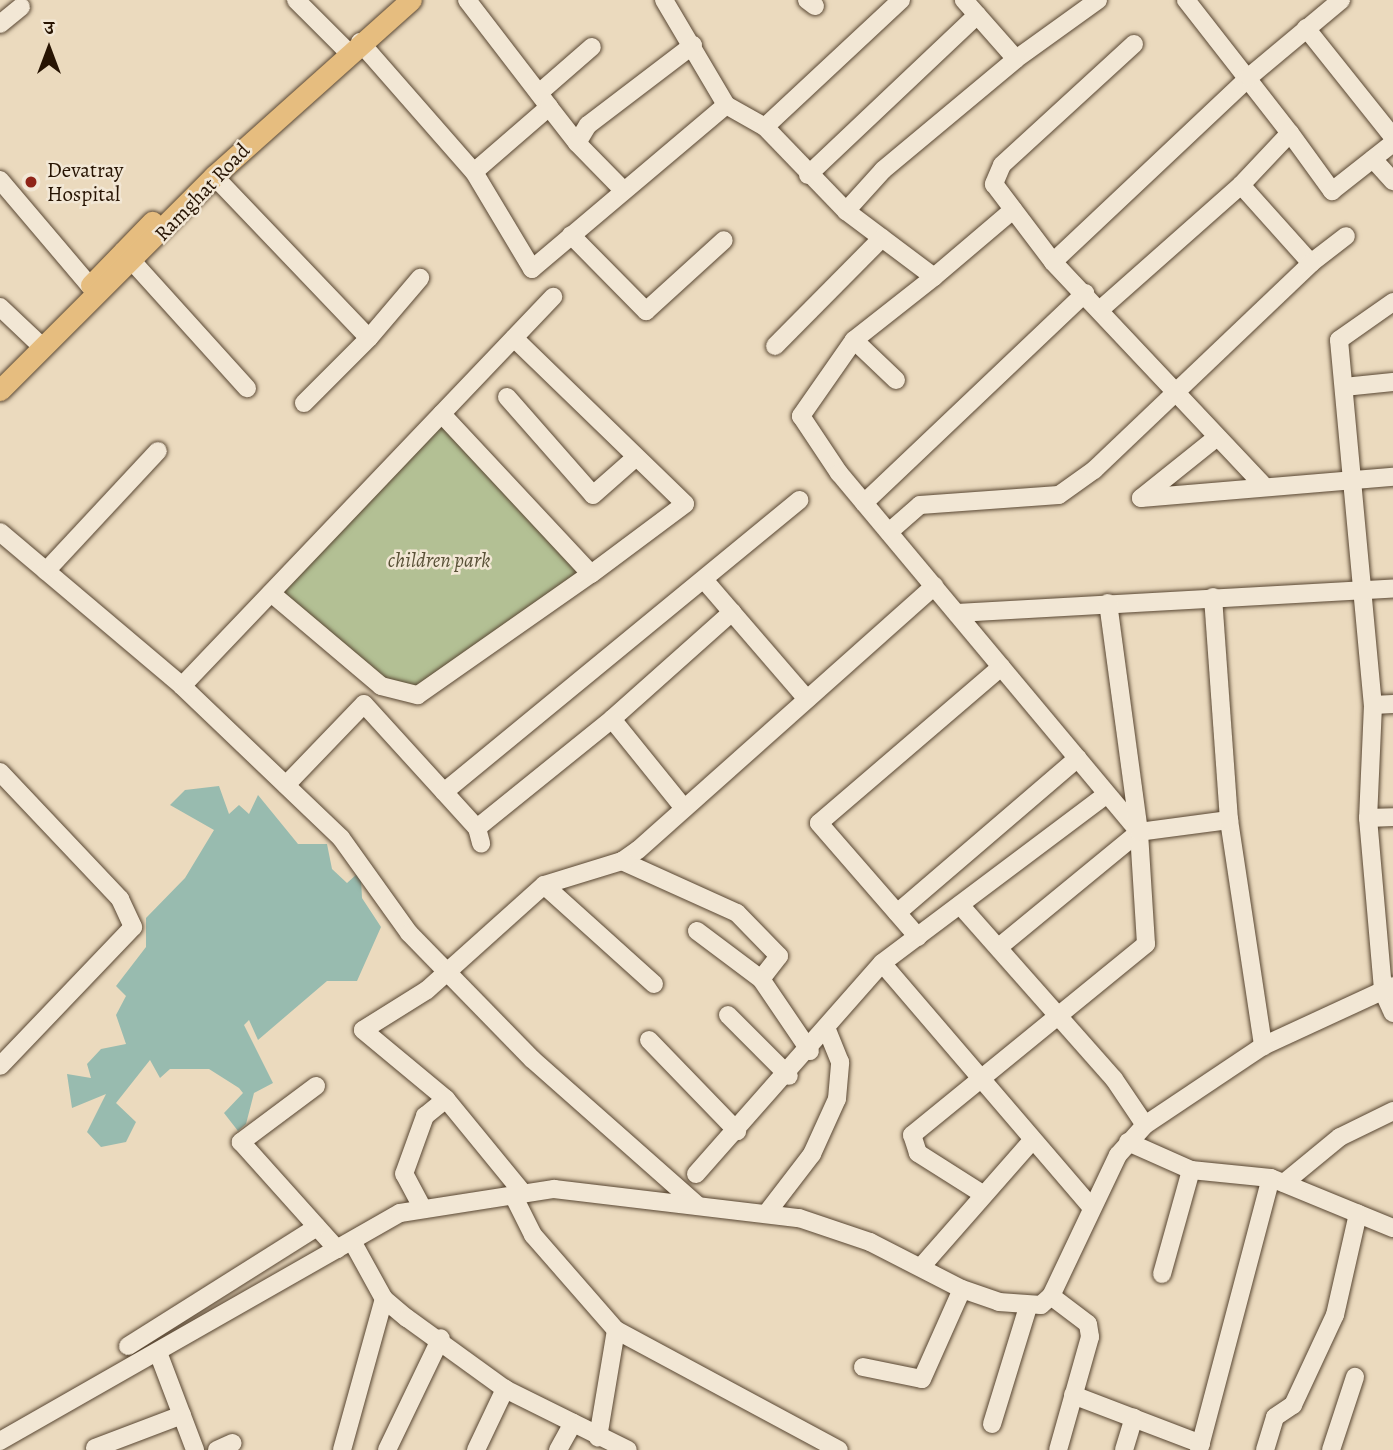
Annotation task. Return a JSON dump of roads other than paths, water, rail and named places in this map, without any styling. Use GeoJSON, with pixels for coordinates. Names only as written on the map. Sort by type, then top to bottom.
{"type":"FeatureCollection","features":[{"type":"Feature","properties":{"kind":"main road","name":"Ramghat Road"},"geometry":{"type":"LineString","coordinates":[[0,374],[90,286],[128,257],[214,176],[393,0]]}},
{"type":"Feature","properties":{"kind":"main road","name":"Ramghat Road"},"geometry":{"type":"LineString","coordinates":[[0,390],[128,257],[349,46],[411,0]]}},
{"type":"Feature","properties":{"kind":"street"},"geometry":{"type":"LineString","coordinates":[[296,0],[349,46],[474,172],[532,269],[726,105]]}},
{"type":"Feature","properties":{"kind":"street"},"geometry":{"type":"LineString","coordinates":[[467,0],[577,143],[623,190]]}},
{"type":"Feature","properties":{"kind":"street"},"geometry":{"type":"LineString","coordinates":[[664,0],[726,105],[765,127],[808,175],[846,211],[934,276]]}},
{"type":"Feature","properties":{"kind":"street"},"geometry":{"type":"LineString","coordinates":[[765,127],[901,0]]}},
{"type":"Feature","properties":{"kind":"street"},"geometry":{"type":"LineString","coordinates":[[964,0],[1016,59]]}},
{"type":"Feature","properties":{"kind":"street"},"geometry":{"type":"LineString","coordinates":[[846,211],[883,170],[1016,59],[1098,0]]}},
{"type":"Feature","properties":{"kind":"street"},"geometry":{"type":"LineString","coordinates":[[1186,0],[1249,77],[1332,191],[1393,143]]}},
{"type":"Feature","properties":{"kind":"street"},"geometry":{"type":"LineString","coordinates":[[1053,262],[1249,77],[1341,0]]}},
{"type":"Feature","properties":{"kind":"street"},"geometry":{"type":"LineString","coordinates":[[0,24],[21,7]]}},
{"type":"Feature","properties":{"kind":"street"},"geometry":{"type":"LineString","coordinates":[[808,175],[977,15]]}},
{"type":"Feature","properties":{"kind":"street"},"geometry":{"type":"LineString","coordinates":[[1306,28],[1393,137]]}},
{"type":"Feature","properties":{"kind":"street"},"geometry":{"type":"LineString","coordinates":[[1134,44],[995,173],[994,184],[1053,262],[1102,308],[1181,390],[1216,438],[1264,486]]}},
{"type":"Feature","properties":{"kind":"street"},"geometry":{"type":"LineString","coordinates":[[577,143],[588,125],[693,45]]}},
{"type":"Feature","properties":{"kind":"street"},"geometry":{"type":"LineString","coordinates":[[474,172],[593,47]]}},
{"type":"Feature","properties":{"kind":"street"},"geometry":{"type":"LineString","coordinates":[[1102,308],[1241,185],[1290,133]]}},
{"type":"Feature","properties":{"kind":"street"},"geometry":{"type":"LineString","coordinates":[[1373,159],[1393,181]]}},
{"type":"Feature","properties":{"kind":"street"},"geometry":{"type":"LineString","coordinates":[[214,176],[369,338]]}},
{"type":"Feature","properties":{"kind":"street"},"geometry":{"type":"LineString","coordinates":[[0,180],[90,286]]}},
{"type":"Feature","properties":{"kind":"street"},"geometry":{"type":"LineString","coordinates":[[1241,185],[1311,263]]}},
{"type":"Feature","properties":{"kind":"street"},"geometry":{"type":"LineString","coordinates":[[1013,210],[854,340],[801,416],[864,503],[1139,832]]}},
{"type":"Feature","properties":{"kind":"street"},"geometry":{"type":"LineString","coordinates":[[571,235],[646,311],[724,240]]}},
{"type":"Feature","properties":{"kind":"street"},"geometry":{"type":"LineString","coordinates":[[889,533],[919,505],[1059,495],[1181,390],[1311,263],[1346,236]]}},
{"type":"Feature","properties":{"kind":"street"},"geometry":{"type":"LineString","coordinates":[[775,346],[882,238]]}},
{"type":"Feature","properties":{"kind":"street"},"geometry":{"type":"LineString","coordinates":[[128,257],[247,388]]}},
{"type":"Feature","properties":{"kind":"street"},"geometry":{"type":"LineString","coordinates":[[304,403],[369,338],[420,278]]}},
{"type":"Feature","properties":{"kind":"street"},"geometry":{"type":"LineString","coordinates":[[864,503],[1085,293]]}},
{"type":"Feature","properties":{"kind":"street"},"geometry":{"type":"LineString","coordinates":[[182,686],[553,297]]}},
{"type":"Feature","properties":{"kind":"street"},"geometry":{"type":"LineString","coordinates":[[1393,302],[1339,340],[1373,705],[1368,818],[1393,1013]]}},
{"type":"Feature","properties":{"kind":"street"},"geometry":{"type":"LineString","coordinates":[[0,307],[36,341]]}},
{"type":"Feature","properties":{"kind":"street"},"geometry":{"type":"LineString","coordinates":[[271,593],[381,686],[418,695],[591,574],[685,504],[514,338]]}},
{"type":"Feature","properties":{"kind":"street"},"geometry":{"type":"LineString","coordinates":[[854,340],[896,380]]}},
{"type":"Feature","properties":{"kind":"street"},"geometry":{"type":"LineString","coordinates":[[1345,387],[1393,382]]}},
{"type":"Feature","properties":{"kind":"street"},"geometry":{"type":"LineString","coordinates":[[507,397],[593,495],[635,458]]}},
{"type":"Feature","properties":{"kind":"street"},"geometry":{"type":"LineString","coordinates":[[442,414],[591,574]]}},
{"type":"Feature","properties":{"kind":"street"},"geometry":{"type":"LineString","coordinates":[[1216,438],[1141,498],[1393,477]]}},
{"type":"Feature","properties":{"kind":"street"},"geometry":{"type":"LineString","coordinates":[[46,570],[158,451]]}},
{"type":"Feature","properties":{"kind":"street"},"geometry":{"type":"LineString","coordinates":[[444,792],[705,581],[800,500]]}},
{"type":"Feature","properties":{"kind":"street"},"geometry":{"type":"LineString","coordinates":[[0,532],[182,686],[341,838],[409,933],[532,1059],[698,1206]]}},
{"type":"Feature","properties":{"kind":"street"},"geometry":{"type":"LineString","coordinates":[[705,581],[807,699]]}},
{"type":"Feature","properties":{"kind":"street"},"geometry":{"type":"LineString","coordinates":[[839,1450],[814,1444],[616,1330],[533,1235],[518,1194],[446,1099],[363,1030],[446,971],[544,885],[622,861],[934,586]]}},
{"type":"Feature","properties":{"kind":"street"},"geometry":{"type":"LineString","coordinates":[[957,613],[1393,589]]}},
{"type":"Feature","properties":{"kind":"street"},"geometry":{"type":"LineString","coordinates":[[1213,597],[1229,820],[1264,1046]]}},
{"type":"Feature","properties":{"kind":"street"},"geometry":{"type":"LineString","coordinates":[[981,1193],[912,1144],[921,1124],[978,1078],[1062,1019],[1146,944],[1139,832],[1108,603]]}},
{"type":"Feature","properties":{"kind":"street"},"geometry":{"type":"LineString","coordinates":[[286,785],[364,704],[444,792],[479,836],[732,612]]}},
{"type":"Feature","properties":{"kind":"street"},"geometry":{"type":"LineString","coordinates":[[918,937],[819,823],[1001,667]]}},
{"type":"Feature","properties":{"kind":"street"},"geometry":{"type":"LineString","coordinates":[[1373,705],[1393,704]]}},
{"type":"Feature","properties":{"kind":"street"},"geometry":{"type":"LineString","coordinates":[[612,719],[683,807]]}},
{"type":"Feature","properties":{"kind":"street"},"geometry":{"type":"LineString","coordinates":[[897,913],[1077,758]]}},
{"type":"Feature","properties":{"kind":"street"},"geometry":{"type":"LineString","coordinates":[[0,772],[120,899],[133,927],[0,1066]]}},
{"type":"Feature","properties":{"kind":"street"},"geometry":{"type":"LineString","coordinates":[[696,1174],[828,1032],[883,963],[1107,794]]}},
{"type":"Feature","properties":{"kind":"street"},"geometry":{"type":"LineString","coordinates":[[1368,818],[1393,817]]}},
{"type":"Feature","properties":{"kind":"street"},"geometry":{"type":"LineString","coordinates":[[999,947],[1139,832],[1229,820]]}},
{"type":"Feature","properties":{"kind":"street"},"geometry":{"type":"LineString","coordinates":[[622,861],[737,913],[779,956],[761,979]]}},
{"type":"Feature","properties":{"kind":"street"},"geometry":{"type":"LineString","coordinates":[[544,885],[654,984]]}},
{"type":"Feature","properties":{"kind":"street"},"geometry":{"type":"LineString","coordinates":[[960,905],[1062,1019],[1145,1125]]}},
{"type":"Feature","properties":{"kind":"street"},"geometry":{"type":"LineString","coordinates":[[697,931],[761,979],[810,1051]]}},
{"type":"Feature","properties":{"kind":"street"},"geometry":{"type":"LineString","coordinates":[[883,963],[1030,1143],[1090,1206]]}},
{"type":"Feature","properties":{"kind":"street"},"geometry":{"type":"LineString","coordinates":[[0,1441],[159,1355],[400,1213],[554,1189],[799,1218],[921,1267],[962,1289],[1028,1307],[1051,1296],[1090,1206],[1128,1142],[1145,1125],[1264,1046],[1388,989]]}},
{"type":"Feature","properties":{"kind":"street"},"geometry":{"type":"LineString","coordinates":[[728,1015],[789,1076]]}},
{"type":"Feature","properties":{"kind":"street"},"geometry":{"type":"LineString","coordinates":[[766,1213],[812,1154],[837,1099],[840,1062],[828,1032]]}},
{"type":"Feature","properties":{"kind":"street"},"geometry":{"type":"LineString","coordinates":[[649,1040],[737,1131]]}},
{"type":"Feature","properties":{"kind":"street"},"geometry":{"type":"LineString","coordinates":[[316,1086],[240,1142],[317,1227],[344,1245],[384,1299],[441,1338],[505,1389],[598,1438],[628,1450]]}},
{"type":"Feature","properties":{"kind":"street"},"geometry":{"type":"LineString","coordinates":[[423,1209],[404,1174],[425,1116],[446,1099]]}},
{"type":"Feature","properties":{"kind":"street"},"geometry":{"type":"LineString","coordinates":[[1073,1395],[1200,1447],[1277,1181],[1340,1137],[1393,1111]]}},
{"type":"Feature","properties":{"kind":"street"},"geometry":{"type":"LineString","coordinates":[[1128,1142],[1191,1170],[1277,1181],[1393,1228]]}},
{"type":"Feature","properties":{"kind":"street"},"geometry":{"type":"LineString","coordinates":[[921,1267],[981,1193],[1030,1143]]}},
{"type":"Feature","properties":{"kind":"street"},"geometry":{"type":"LineString","coordinates":[[1162,1274],[1191,1170]]}},
{"type":"Feature","properties":{"kind":"street"},"geometry":{"type":"LineString","coordinates":[[1265,1450],[1275,1417],[1293,1405],[1335,1315],[1358,1214]]}},
{"type":"Feature","properties":{"kind":"street"},"geometry":{"type":"LineString","coordinates":[[128,1346],[317,1227]]}},
{"type":"Feature","properties":{"kind":"street"},"geometry":{"type":"LineString","coordinates":[[863,1367],[922,1379],[962,1289]]}},
{"type":"Feature","properties":{"kind":"street"},"geometry":{"type":"LineString","coordinates":[[1051,1296],[1088,1324],[1090,1337],[1058,1450]]}},
{"type":"Feature","properties":{"kind":"street"},"geometry":{"type":"LineString","coordinates":[[342,1450],[384,1299]]}},
{"type":"Feature","properties":{"kind":"street"},"geometry":{"type":"LineString","coordinates":[[992,1424],[1028,1307]]}},
{"type":"Feature","properties":{"kind":"street"},"geometry":{"type":"LineString","coordinates":[[598,1438],[616,1330]]}},
{"type":"Feature","properties":{"kind":"street"},"geometry":{"type":"LineString","coordinates":[[387,1450],[441,1338]]}},
{"type":"Feature","properties":{"kind":"street"},"geometry":{"type":"LineString","coordinates":[[159,1355],[195,1450]]}},
{"type":"Feature","properties":{"kind":"street"},"geometry":{"type":"LineString","coordinates":[[1331,1450],[1355,1377]]}},
{"type":"Feature","properties":{"kind":"street"},"geometry":{"type":"LineString","coordinates":[[476,1450],[505,1389]]}},
{"type":"Feature","properties":{"kind":"street"},"geometry":{"type":"LineString","coordinates":[[95,1448],[181,1415]]}},
{"type":"Feature","properties":{"kind":"street"},"geometry":{"type":"LineString","coordinates":[[1124,1450],[1134,1418]]}},
{"type":"Feature","properties":{"kind":"street"},"geometry":{"type":"LineString","coordinates":[[558,1450],[573,1423]]}},
{"type":"Feature","properties":{"kind":"water"},"geometry":{"type":"Polygon","coordinates":[[[219,786],[229,814],[239,805],[249,814],[258,795],[298,844],[327,844],[332,869],[347,883],[357,874],[361,878],[362,898],[381,927],[357,981],[327,981],[258,1040],[249,1020],[244,1025],[273,1083],[254,1093],[246,1124],[238,1131],[224,1113],[243,1093],[239,1088],[209,1069],[170,1069],[160,1078],[150,1060],[116,1103],[136,1122],[126,1142],[101,1147],[87,1132],[106,1094],[72,1108],[67,1074],[91,1078],[87,1064],[101,1049],[126,1044],[116,1015],[126,996],[116,986],[146,947],[146,918],[185,878],[214,830],[170,805],[185,790],[219,786]]]}},
{"type":"Feature","properties":{"kind":"place","name":"Devatray Hospital"},"geometry":{"type":"Point","coordinates":[31,182]}},
{"type":"Feature","properties":{"kind":"park label","name":"children park"},"geometry":{"type":"Point","coordinates":[439,560]}}]}
